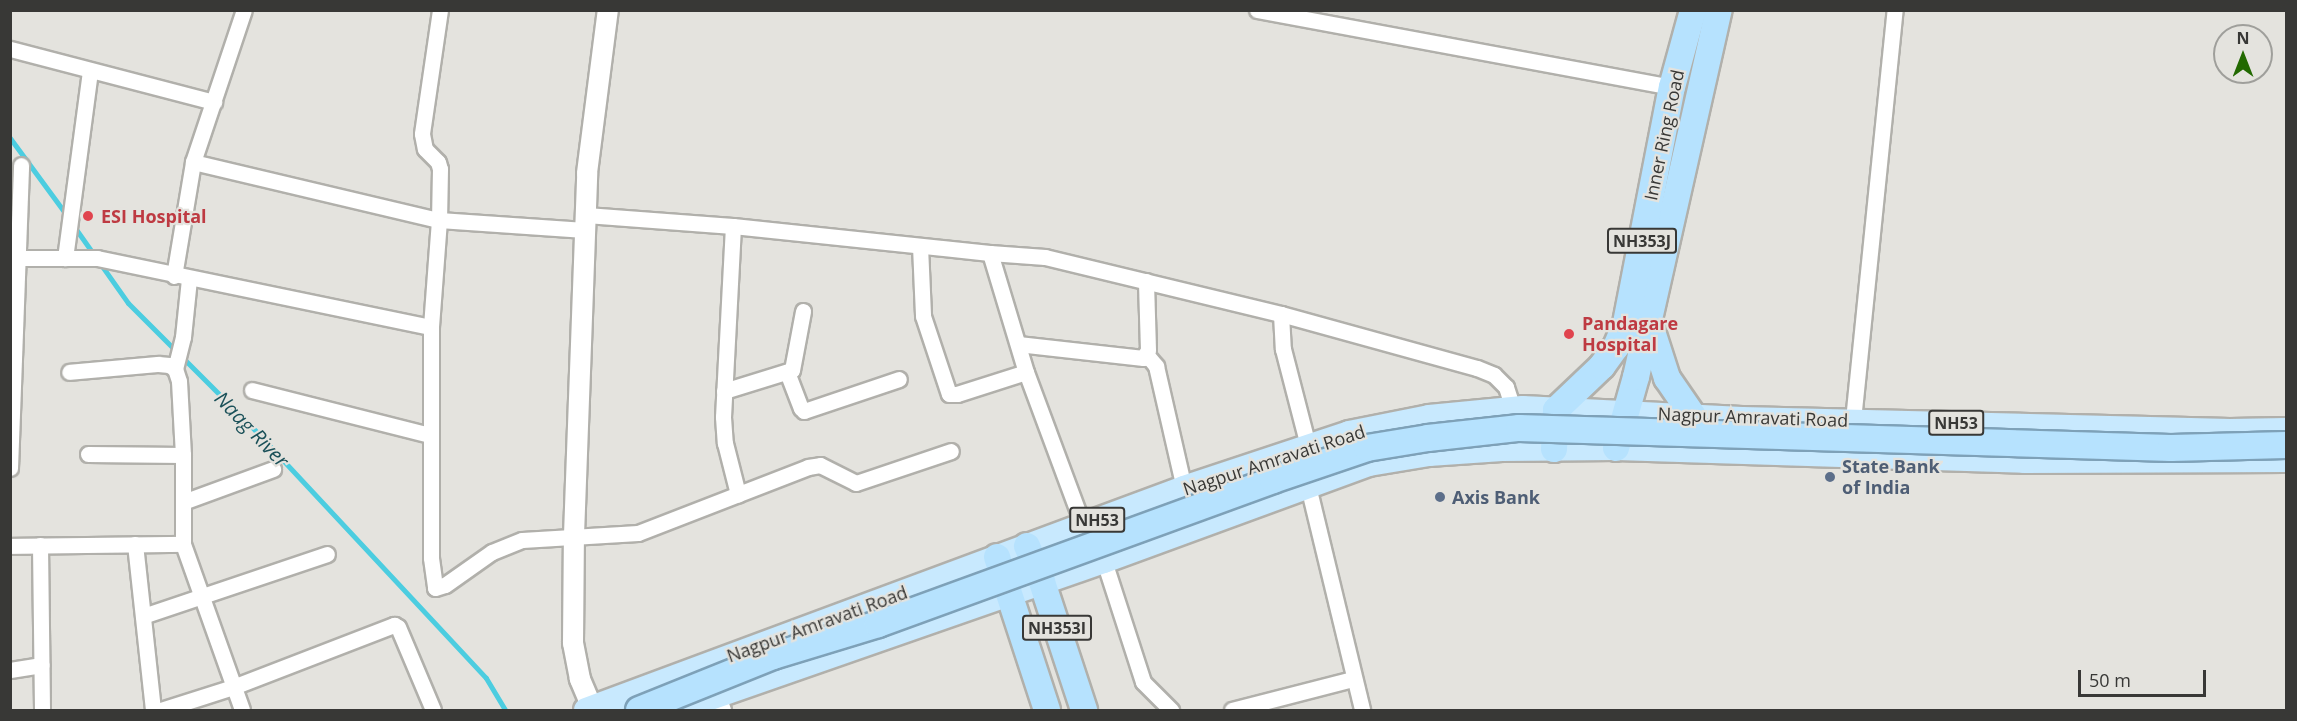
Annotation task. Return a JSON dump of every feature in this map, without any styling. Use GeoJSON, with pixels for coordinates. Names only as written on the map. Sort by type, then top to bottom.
{"type":"FeatureCollection","features":[{"type":"Feature","properties":{"kind":"highway","name":"Inner Ring Road"},"geometry":{"type":"LineString","coordinates":[[1556,410],[1602,366],[1616,347],[1626,324],[1672,87],[1693,10]]}},
{"type":"Feature","properties":{"kind":"highway","name":"Inner Ring Road"},"geometry":{"type":"LineString","coordinates":[[1616,448],[1636,377],[1719,10]]}},
{"type":"Feature","properties":{"kind":"highway"},"geometry":{"type":"LineString","coordinates":[[1649,321],[1668,378],[1693,416]]}},
{"type":"Feature","properties":{"kind":"highway"},"geometry":{"type":"LineString","coordinates":[[1554,448],[1556,410]]}},
{"type":"Feature","properties":{"kind":"highway"},"geometry":{"type":"LineString","coordinates":[[639,711],[773,656],[878,624],[1273,480],[1367,448],[1428,438],[1519,428],[2171,448],[2286,445]]}},
{"type":"Feature","properties":{"kind":"highway","name":"NH353I"},"geometry":{"type":"LineString","coordinates":[[1027,546],[1042,582],[1084,711]]}},
{"type":"Feature","properties":{"kind":"highway","name":"NH353I"},"geometry":{"type":"LineString","coordinates":[[997,557],[1047,711]]}},
{"type":"Feature","properties":{"kind":"main road","name":"Nagpur Amravati Road"},"geometry":{"type":"LineString","coordinates":[[590,710],[1184,488],[1349,433],[1429,417],[1513,409],[2230,431],[2286,430]]}},
{"type":"Feature","properties":{"kind":"main road","name":"Nagpur Amravati Road"},"geometry":{"type":"LineString","coordinates":[[676,711],[720,704],[1008,594],[1369,464],[1429,454],[1502,448],[1616,448],[2024,461],[2286,460]]}},
{"type":"Feature","properties":{"kind":"street"},"geometry":{"type":"LineString","coordinates":[[440,10],[422,134],[425,149],[438,162],[440,169],[439,219],[431,327],[431,558],[435,588],[446,585],[506,545],[574,535],[638,532],[808,467],[820,465],[856,483],[951,451]]}},
{"type":"Feature","properties":{"kind":"street"},"geometry":{"type":"LineString","coordinates":[[590,710],[580,679],[573,643],[574,535],[587,173],[608,10]]}},
{"type":"Feature","properties":{"kind":"street"},"geometry":{"type":"LineString","coordinates":[[1257,10],[1672,87]]}},
{"type":"Feature","properties":{"kind":"street"},"geometry":{"type":"LineString","coordinates":[[1853,420],[1895,10]]}},
{"type":"Feature","properties":{"kind":"street"},"geometry":{"type":"LineString","coordinates":[[242,711],[203,595],[183,544],[183,455],[176,365],[183,337],[182,277],[193,162],[244,11]]}},
{"type":"Feature","properties":{"kind":"street"},"geometry":{"type":"LineString","coordinates":[[10,49],[214,102]]}},
{"type":"Feature","properties":{"kind":"street"},"geometry":{"type":"LineString","coordinates":[[65,258],[90,71]]}},
{"type":"Feature","properties":{"kind":"street"},"geometry":{"type":"LineString","coordinates":[[193,162],[439,219],[733,226],[1045,257],[1281,314],[1477,368],[1494,375],[1506,387],[1513,409]]}},
{"type":"Feature","properties":{"kind":"street"},"geometry":{"type":"LineString","coordinates":[[10,468],[21,165]]}},
{"type":"Feature","properties":{"kind":"street"},"geometry":{"type":"LineString","coordinates":[[733,226],[724,391],[725,443],[738,495]]}},
{"type":"Feature","properties":{"kind":"street"},"geometry":{"type":"LineString","coordinates":[[920,246],[923,316],[950,394],[957,394],[1026,372]]}},
{"type":"Feature","properties":{"kind":"street"},"geometry":{"type":"LineString","coordinates":[[990,253],[1026,372],[1083,525]]}},
{"type":"Feature","properties":{"kind":"street"},"geometry":{"type":"LineString","coordinates":[[18,258],[97,258],[431,327]]}},
{"type":"Feature","properties":{"kind":"street"},"geometry":{"type":"LineString","coordinates":[[1146,281],[1146,354],[1156,366],[1184,488]]}},
{"type":"Feature","properties":{"kind":"street"},"geometry":{"type":"LineString","coordinates":[[724,391],[788,372],[794,365],[802,311]]}},
{"type":"Feature","properties":{"kind":"street"},"geometry":{"type":"LineString","coordinates":[[1281,314],[1283,349],[1308,446]]}},
{"type":"Feature","properties":{"kind":"street"},"geometry":{"type":"LineString","coordinates":[[1018,344],[1136,358],[1146,354]]}},
{"type":"Feature","properties":{"kind":"street"},"geometry":{"type":"LineString","coordinates":[[69,372],[158,364],[176,365]]}},
{"type":"Feature","properties":{"kind":"street"},"geometry":{"type":"LineString","coordinates":[[788,372],[804,411],[899,379]]}},
{"type":"Feature","properties":{"kind":"street"},"geometry":{"type":"LineString","coordinates":[[252,390],[430,435]]}},
{"type":"Feature","properties":{"kind":"street"},"geometry":{"type":"LineString","coordinates":[[88,454],[183,455]]}},
{"type":"Feature","properties":{"kind":"street"},"geometry":{"type":"LineString","coordinates":[[183,502],[273,469]]}},
{"type":"Feature","properties":{"kind":"street"},"geometry":{"type":"LineString","coordinates":[[1308,486],[1362,711]]}},
{"type":"Feature","properties":{"kind":"street"},"geometry":{"type":"LineString","coordinates":[[135,543],[153,711]]}},
{"type":"Feature","properties":{"kind":"street"},"geometry":{"type":"LineString","coordinates":[[10,546],[183,544]]}},
{"type":"Feature","properties":{"kind":"street"},"geometry":{"type":"LineString","coordinates":[[40,545],[42,711]]}},
{"type":"Feature","properties":{"kind":"street"},"geometry":{"type":"LineString","coordinates":[[143,616],[327,554]]}},
{"type":"Feature","properties":{"kind":"street"},"geometry":{"type":"LineString","coordinates":[[1104,561],[1143,682],[1171,711]]}},
{"type":"Feature","properties":{"kind":"street"},"geometry":{"type":"LineString","coordinates":[[161,711],[233,687],[394,625],[398,627],[433,711]]}},
{"type":"Feature","properties":{"kind":"street"},"geometry":{"type":"LineString","coordinates":[[10,670],[42,665]]}},
{"type":"Feature","properties":{"kind":"street"},"geometry":{"type":"LineString","coordinates":[[1232,711],[1353,679]]}},
{"type":"Feature","properties":{"kind":"waterway","name":"Naag River"},"geometry":{"type":"LineString","coordinates":[[10,138],[68,217]]}},
{"type":"Feature","properties":{"kind":"waterway","name":"Naag River"},"geometry":{"type":"LineString","coordinates":[[73,225],[128,303],[252,427],[486,678],[505,710]]}},
{"type":"Feature","properties":{"kind":"place","name":"ESI Hospital"},"geometry":{"type":"Point","coordinates":[88,216]}},
{"type":"Feature","properties":{"kind":"place","name":"Pandagare Hospital"},"geometry":{"type":"Point","coordinates":[1569,334]}},
{"type":"Feature","properties":{"kind":"place","name":"State Bank of India"},"geometry":{"type":"Point","coordinates":[1830,477]}},
{"type":"Feature","properties":{"kind":"place","name":"Axis Bank"},"geometry":{"type":"Point","coordinates":[1440,497]}}]}
